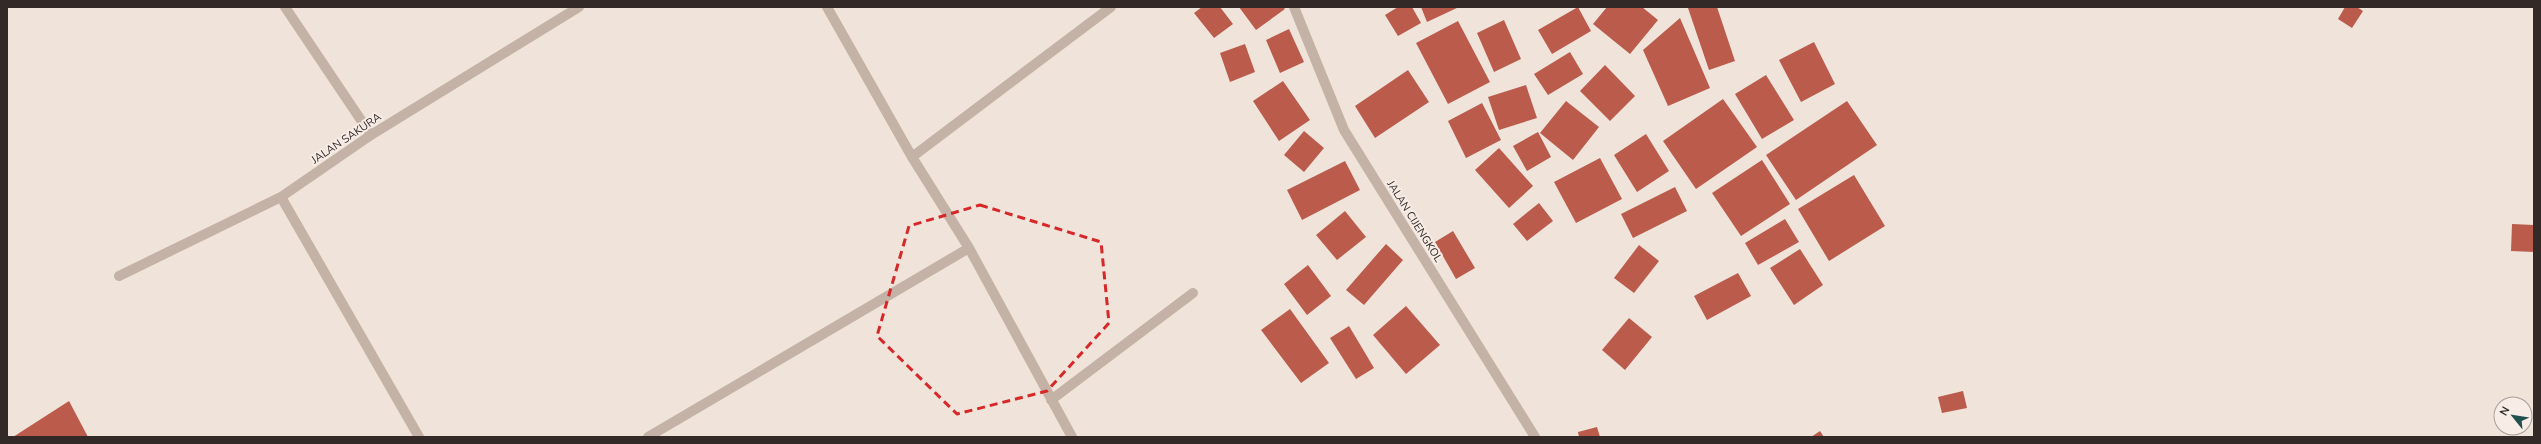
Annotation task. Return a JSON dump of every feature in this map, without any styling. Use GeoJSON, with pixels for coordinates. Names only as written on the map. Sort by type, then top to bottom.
{"type":"FeatureCollection","features":[{"type":"Feature","properties":{"kind":"street"},"geometry":{"type":"LineString","coordinates":[[285,7],[370,135]]}},
{"type":"Feature","properties":{"kind":"street","name":"JALAN SAKURA"},"geometry":{"type":"LineString","coordinates":[[119,276],[281,197],[370,135],[579,7]]}},
{"type":"Feature","properties":{"kind":"street"},"geometry":{"type":"LineString","coordinates":[[827,7],[912,157],[969,248],[1072,437]]}},
{"type":"Feature","properties":{"kind":"street"},"geometry":{"type":"LineString","coordinates":[[912,157],[1111,7]]}},
{"type":"Feature","properties":{"kind":"street","name":"JALAN CIJENGKOL"},"geometry":{"type":"LineString","coordinates":[[1294,7],[1344,130],[1535,437]]}},
{"type":"Feature","properties":{"kind":"street"},"geometry":{"type":"LineString","coordinates":[[281,197],[419,437]]}},
{"type":"Feature","properties":{"kind":"street"},"geometry":{"type":"LineString","coordinates":[[648,437],[969,248]]}},
{"type":"Feature","properties":{"kind":"street"},"geometry":{"type":"LineString","coordinates":[[1051,400],[1193,293]]}},
{"type":"Feature","properties":{"kind":"highlighted area"},"geometry":{"type":"Polygon","coordinates":[[[980,205],[1101,242],[1109,323],[1047,391],[957,414],[877,336],[909,226],[980,205]]]}},
{"type":"Feature","properties":{"kind":"building"},"geometry":{"type":"Polygon","coordinates":[[[1202,7],[1220,7],[1233,24],[1214,38],[1194,13],[1202,7]]]}},
{"type":"Feature","properties":{"kind":"building"},"geometry":{"type":"Polygon","coordinates":[[[1239,7],[1283,7],[1285,9],[1256,30],[1239,7]]]}},
{"type":"Feature","properties":{"kind":"building"},"geometry":{"type":"Polygon","coordinates":[[[1398,7],[1412,7],[1421,23],[1398,36],[1385,15],[1398,7]]]}},
{"type":"Feature","properties":{"kind":"building"},"geometry":{"type":"Polygon","coordinates":[[[1421,7],[1459,7],[1427,22],[1421,7]]]}},
{"type":"Feature","properties":{"kind":"building"},"geometry":{"type":"Polygon","coordinates":[[[1578,7],[1591,31],[1552,54],[1538,30],[1578,7]]]}},
{"type":"Feature","properties":{"kind":"building"},"geometry":{"type":"Polygon","coordinates":[[[1607,7],[1642,7],[1658,20],[1630,54],[1593,24],[1607,7]]]}},
{"type":"Feature","properties":{"kind":"building"},"geometry":{"type":"Polygon","coordinates":[[[1717,7],[1735,61],[1709,70],[1688,8],[1717,7]]]}},
{"type":"Feature","properties":{"kind":"building"},"geometry":{"type":"Polygon","coordinates":[[[2345,7],[2357,7],[2363,11],[2352,28],[2338,19],[2345,7]]]}},
{"type":"Feature","properties":{"kind":"building"},"geometry":{"type":"Polygon","coordinates":[[[1680,18],[1710,88],[1668,106],[1643,50],[1680,18]]]}},
{"type":"Feature","properties":{"kind":"building"},"geometry":{"type":"Polygon","coordinates":[[[1504,20],[1521,59],[1494,72],[1477,33],[1504,20]]]}},
{"type":"Feature","properties":{"kind":"building"},"geometry":{"type":"Polygon","coordinates":[[[1458,21],[1490,82],[1448,104],[1416,43],[1458,21]]]}},
{"type":"Feature","properties":{"kind":"building"},"geometry":{"type":"Polygon","coordinates":[[[1289,29],[1304,62],[1280,73],[1266,40],[1289,29]]]}},
{"type":"Feature","properties":{"kind":"building"},"geometry":{"type":"Polygon","coordinates":[[[1814,42],[1835,84],[1801,102],[1779,60],[1814,42]]]}},
{"type":"Feature","properties":{"kind":"building"},"geometry":{"type":"Polygon","coordinates":[[[1245,44],[1255,72],[1230,82],[1220,53],[1245,44]]]}},
{"type":"Feature","properties":{"kind":"building"},"geometry":{"type":"Polygon","coordinates":[[[1570,52],[1583,74],[1548,95],[1534,74],[1570,52]]]}},
{"type":"Feature","properties":{"kind":"building"},"geometry":{"type":"Polygon","coordinates":[[[1605,65],[1635,96],[1610,121],[1580,91],[1605,65]]]}},
{"type":"Feature","properties":{"kind":"building"},"geometry":{"type":"Polygon","coordinates":[[[1408,70],[1429,102],[1375,138],[1355,106],[1408,70]]]}},
{"type":"Feature","properties":{"kind":"building"},"geometry":{"type":"Polygon","coordinates":[[[1766,75],[1794,120],[1762,139],[1735,94],[1766,75]]]}},
{"type":"Feature","properties":{"kind":"building"},"geometry":{"type":"Polygon","coordinates":[[[1283,81],[1310,120],[1279,141],[1253,101],[1283,81]]]}},
{"type":"Feature","properties":{"kind":"building"},"geometry":{"type":"Polygon","coordinates":[[[1526,85],[1537,118],[1499,130],[1488,97],[1526,85]]]}},
{"type":"Feature","properties":{"kind":"building"},"geometry":{"type":"Polygon","coordinates":[[[1723,99],[1757,147],[1696,189],[1663,141],[1723,99]]]}},
{"type":"Feature","properties":{"kind":"building"},"geometry":{"type":"Polygon","coordinates":[[[1566,101],[1599,127],[1573,160],[1540,133],[1566,101]]]}},
{"type":"Feature","properties":{"kind":"building"},"geometry":{"type":"Polygon","coordinates":[[[1847,101],[1877,145],[1796,200],[1766,155],[1847,101]]]}},
{"type":"Feature","properties":{"kind":"building"},"geometry":{"type":"Polygon","coordinates":[[[1482,103],[1501,140],[1466,158],[1448,121],[1482,103]]]}},
{"type":"Feature","properties":{"kind":"building"},"geometry":{"type":"Polygon","coordinates":[[[1304,131],[1324,148],[1304,172],[1284,155],[1304,131]]]}},
{"type":"Feature","properties":{"kind":"building"},"geometry":{"type":"Polygon","coordinates":[[[1538,132],[1551,157],[1527,171],[1513,146],[1538,132]]]}},
{"type":"Feature","properties":{"kind":"building"},"geometry":{"type":"Polygon","coordinates":[[[1646,134],[1669,171],[1637,192],[1614,155],[1646,134]]]}},
{"type":"Feature","properties":{"kind":"building"},"geometry":{"type":"Polygon","coordinates":[[[1499,148],[1533,186],[1509,208],[1475,170],[1499,148]]]}},
{"type":"Feature","properties":{"kind":"building"},"geometry":{"type":"Polygon","coordinates":[[[1600,158],[1622,199],[1576,223],[1554,182],[1600,158]]]}},
{"type":"Feature","properties":{"kind":"building"},"geometry":{"type":"Polygon","coordinates":[[[1762,160],[1790,204],[1741,236],[1712,193],[1762,160]]]}},
{"type":"Feature","properties":{"kind":"building"},"geometry":{"type":"Polygon","coordinates":[[[1345,161],[1360,190],[1302,220],[1287,190],[1345,161]]]}},
{"type":"Feature","properties":{"kind":"building"},"geometry":{"type":"Polygon","coordinates":[[[1854,175],[1885,226],[1829,261],[1798,209],[1854,175]]]}},
{"type":"Feature","properties":{"kind":"building"},"geometry":{"type":"Polygon","coordinates":[[[1675,187],[1687,211],[1633,238],[1621,214],[1675,187]]]}},
{"type":"Feature","properties":{"kind":"building"},"geometry":{"type":"Polygon","coordinates":[[[1539,203],[1553,221],[1527,241],[1513,224],[1539,203]]]}},
{"type":"Feature","properties":{"kind":"building"},"geometry":{"type":"Polygon","coordinates":[[[1345,211],[1366,237],[1337,260],[1316,235],[1345,211]]]}},
{"type":"Feature","properties":{"kind":"building"},"geometry":{"type":"Polygon","coordinates":[[[1785,219],[1799,242],[1758,265],[1745,243],[1785,219]]]}},
{"type":"Feature","properties":{"kind":"building"},"geometry":{"type":"Polygon","coordinates":[[[2512,224],[2534,225],[2534,252],[2511,251],[2512,224]]]}},
{"type":"Feature","properties":{"kind":"building"},"geometry":{"type":"Polygon","coordinates":[[[1453,231],[1475,268],[1456,279],[1435,242],[1453,231]]]}},
{"type":"Feature","properties":{"kind":"building"},"geometry":{"type":"Polygon","coordinates":[[[1386,244],[1403,260],[1364,305],[1346,290],[1386,244]]]}},
{"type":"Feature","properties":{"kind":"building"},"geometry":{"type":"Polygon","coordinates":[[[1639,245],[1659,261],[1634,293],[1614,278],[1639,245]]]}},
{"type":"Feature","properties":{"kind":"building"},"geometry":{"type":"Polygon","coordinates":[[[1800,249],[1823,285],[1794,305],[1770,268],[1800,249]]]}},
{"type":"Feature","properties":{"kind":"building"},"geometry":{"type":"Polygon","coordinates":[[[1308,265],[1331,296],[1307,315],[1284,284],[1308,265]]]}},
{"type":"Feature","properties":{"kind":"building"},"geometry":{"type":"Polygon","coordinates":[[[1738,273],[1751,296],[1707,320],[1694,296],[1738,273]]]}},
{"type":"Feature","properties":{"kind":"building"},"geometry":{"type":"Polygon","coordinates":[[[1406,306],[1440,345],[1406,374],[1373,335],[1406,306]]]}},
{"type":"Feature","properties":{"kind":"building"},"geometry":{"type":"Polygon","coordinates":[[[1290,309],[1329,363],[1301,383],[1261,330],[1290,309]]]}},
{"type":"Feature","properties":{"kind":"building"},"geometry":{"type":"Polygon","coordinates":[[[1629,318],[1652,337],[1625,370],[1602,350],[1629,318]]]}},
{"type":"Feature","properties":{"kind":"building"},"geometry":{"type":"Polygon","coordinates":[[[1349,326],[1374,368],[1356,379],[1330,338],[1349,326]]]}},
{"type":"Feature","properties":{"kind":"building"},"geometry":{"type":"Polygon","coordinates":[[[1963,391],[1967,408],[1942,413],[1938,397],[1963,391]]]}},
{"type":"Feature","properties":{"kind":"building"},"geometry":{"type":"Polygon","coordinates":[[[69,401],[88,437],[13,437],[69,401]]]}},
{"type":"Feature","properties":{"kind":"building"},"geometry":{"type":"Polygon","coordinates":[[[1597,427],[1600,437],[1579,437],[1578,432],[1597,427]]]}},
{"type":"Feature","properties":{"kind":"building"},"geometry":{"type":"Polygon","coordinates":[[[1820,431],[1824,437],[1811,437],[1820,431]]]}}]}
